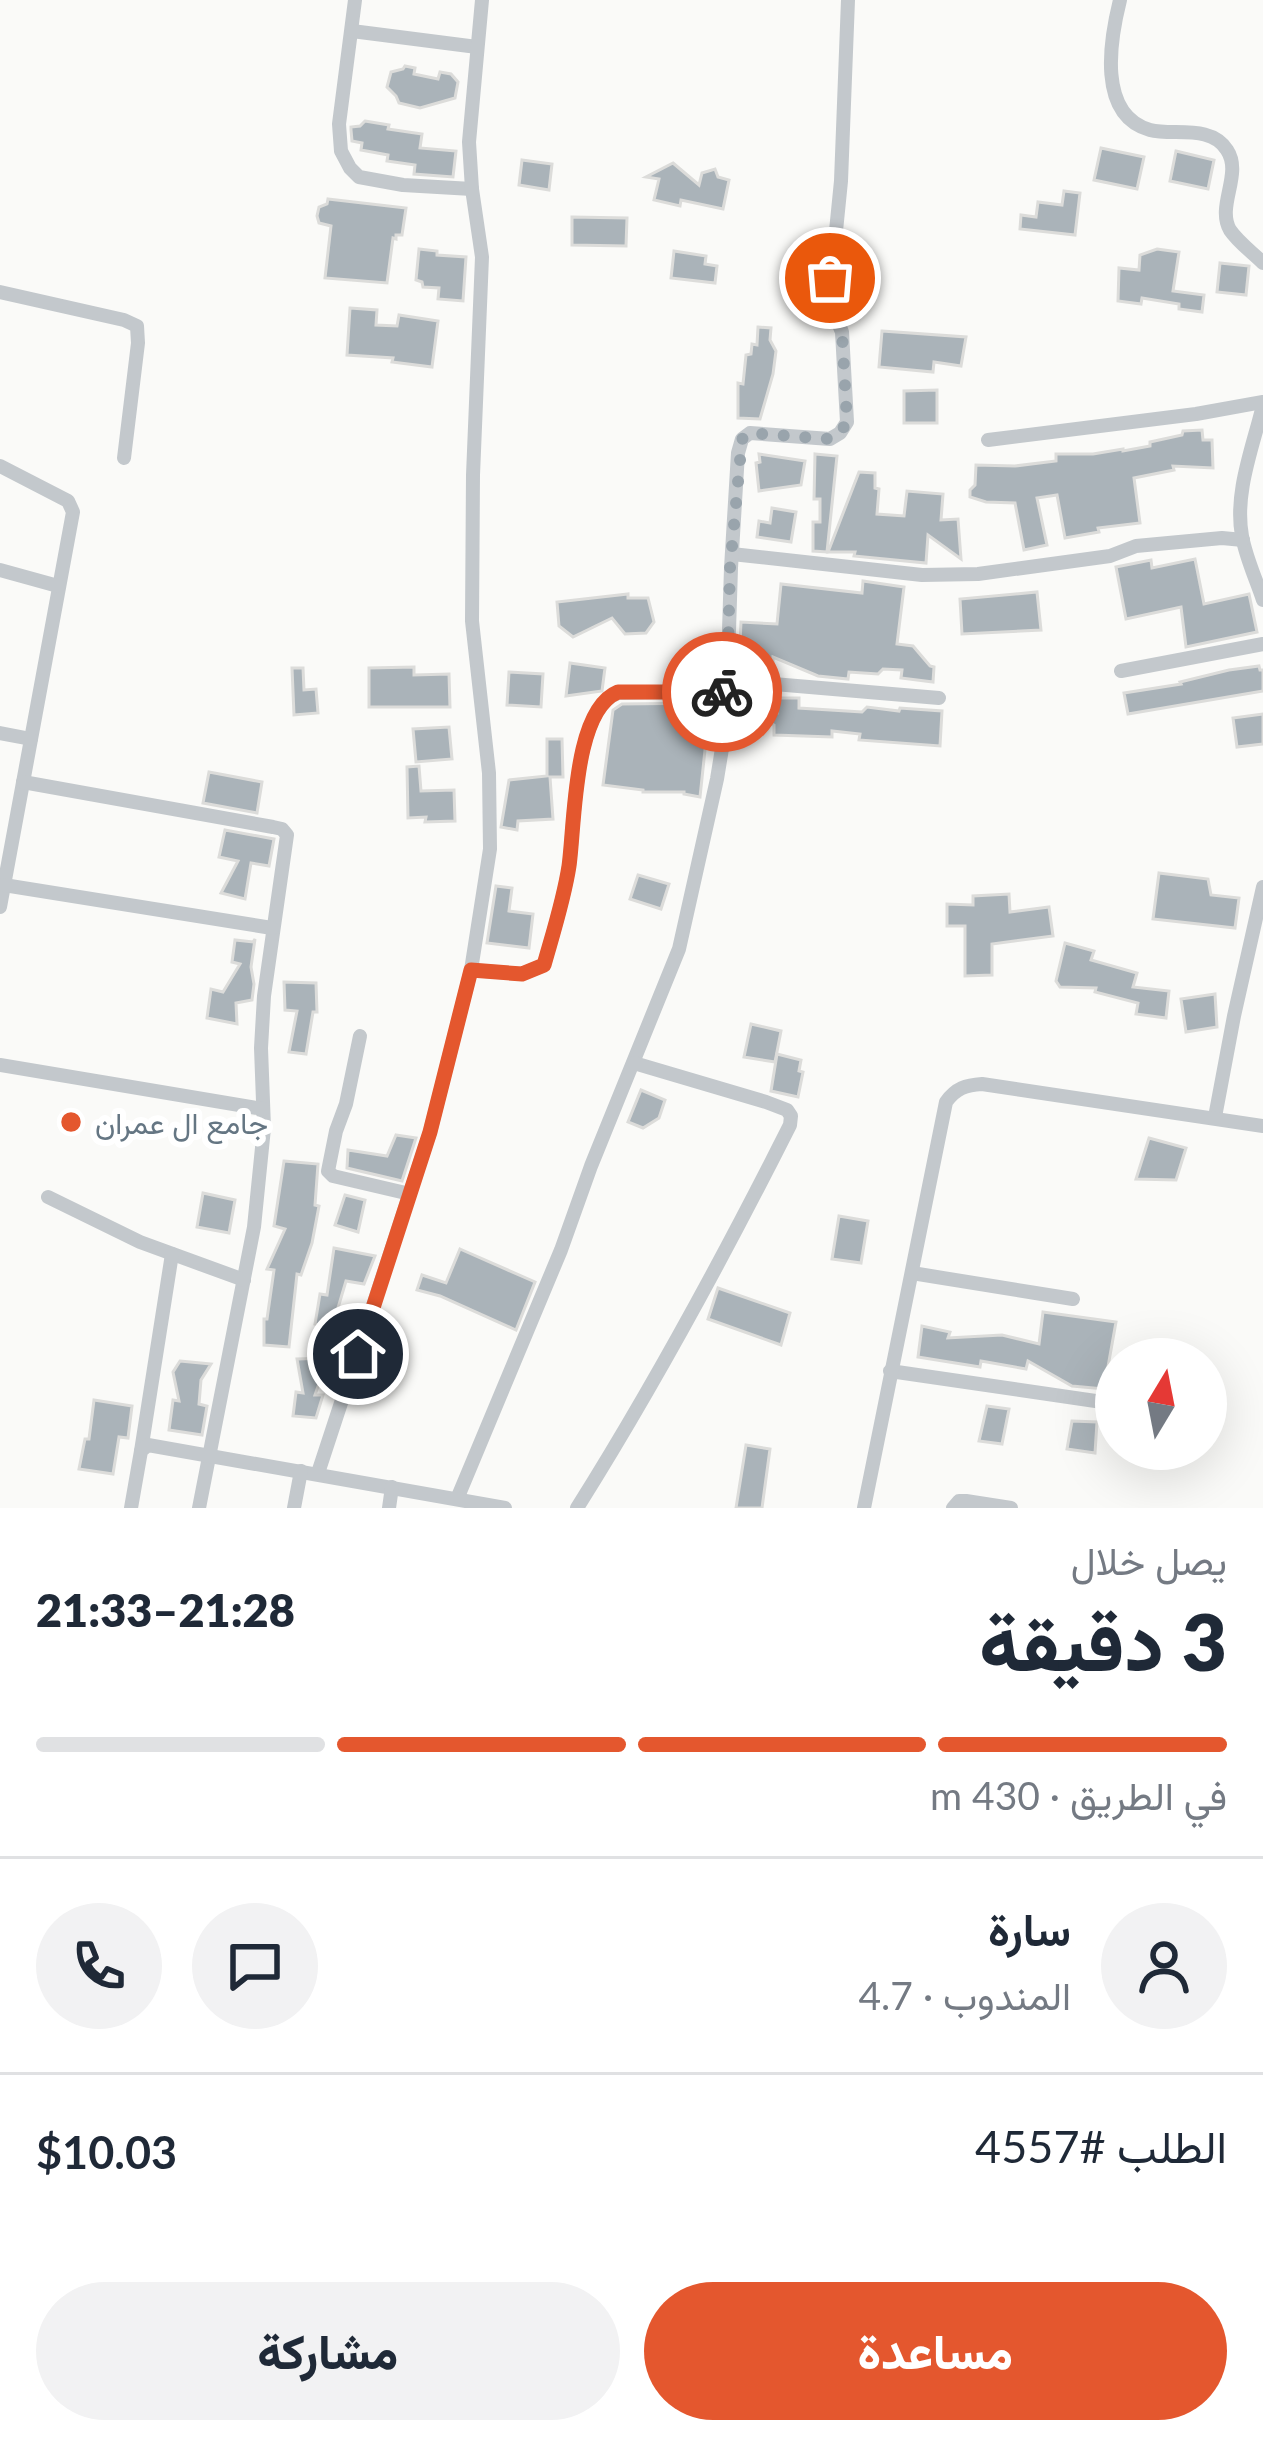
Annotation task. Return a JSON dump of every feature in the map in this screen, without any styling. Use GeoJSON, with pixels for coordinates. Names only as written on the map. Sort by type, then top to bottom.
{"type":"FeatureCollection","features":[{"type":"Feature","properties":{"kind":"street"},"geometry":{"type":"LineString","coordinates":[[356,0],[339,124],[341,151],[350,168],[359,177],[403,185],[472,189]]}},
{"type":"Feature","properties":{"kind":"street"},"geometry":{"type":"LineString","coordinates":[[318,1473],[430,1132],[471,970],[490,849],[489,773],[472,621],[482,257],[469,142],[482,0]]}},
{"type":"Feature","properties":{"kind":"street"},"geometry":{"type":"LineString","coordinates":[[457,1499],[679,949],[725,724],[731,554],[742,439],[750,433],[830,439],[847,422],[842,332],[829,301],[841,181],[848,0]]}},
{"type":"Feature","properties":{"kind":"street"},"geometry":{"type":"LineString","coordinates":[[1120,0],[1112,42],[1114,100],[1148,130],[1187,131],[1217,139],[1229,151],[1232,169],[1225,217],[1231,232],[1263,262]]}},
{"type":"Feature","properties":{"kind":"street"},"geometry":{"type":"LineString","coordinates":[[352,32],[477,47]]}},
{"type":"Feature","properties":{"kind":"street"},"geometry":{"type":"LineString","coordinates":[[0,292],[137,326],[124,458]]}},
{"type":"Feature","properties":{"kind":"street"},"geometry":{"type":"LineString","coordinates":[[988,440],[1263,404],[1241,499],[1243,540],[1263,600]]}},
{"type":"Feature","properties":{"kind":"street"},"geometry":{"type":"LineString","coordinates":[[0,466],[68,501],[73,512],[0,907]]}},
{"type":"Feature","properties":{"kind":"street"},"geometry":{"type":"LineString","coordinates":[[731,554],[922,574],[977,574],[1110,556],[1136,546],[1243,540]]}},
{"type":"Feature","properties":{"kind":"street"},"geometry":{"type":"LineString","coordinates":[[0,570],[58,586]]}},
{"type":"Feature","properties":{"kind":"street"},"geometry":{"type":"LineString","coordinates":[[1121,671],[1263,644]]}},
{"type":"Feature","properties":{"kind":"street"},"geometry":{"type":"LineString","coordinates":[[471,970],[522,974],[544,965],[569,869],[580,758],[591,724],[609,696],[728,686],[939,698]]}},
{"type":"Feature","properties":{"kind":"street"},"geometry":{"type":"LineString","coordinates":[[0,734],[31,739]]}},
{"type":"Feature","properties":{"kind":"street"},"geometry":{"type":"LineString","coordinates":[[23,782],[282,829],[286,836],[263,996],[264,1127],[254,1227],[199,1508]]}},
{"type":"Feature","properties":{"kind":"street"},"geometry":{"type":"LineString","coordinates":[[4,885],[272,928]]}},
{"type":"Feature","properties":{"kind":"street"},"geometry":{"type":"LineString","coordinates":[[1215,1117],[1263,887]]}},
{"type":"Feature","properties":{"kind":"street"},"geometry":{"type":"LineString","coordinates":[[360,1036],[328,1171],[410,1195]]}},
{"type":"Feature","properties":{"kind":"street"},"geometry":{"type":"LineString","coordinates":[[577,1508],[636,1414],[790,1125],[787,1110],[634,1063]]}},
{"type":"Feature","properties":{"kind":"street"},"geometry":{"type":"LineString","coordinates":[[0,1064],[263,1109]]}},
{"type":"Feature","properties":{"kind":"street"},"geometry":{"type":"LineString","coordinates":[[864,1508],[946,1102],[955,1090],[982,1084],[1263,1126]]}},
{"type":"Feature","properties":{"kind":"street"},"geometry":{"type":"LineString","coordinates":[[48,1197],[172,1254],[244,1280]]}},
{"type":"Feature","properties":{"kind":"street"},"geometry":{"type":"LineString","coordinates":[[131,1508],[172,1254]]}},
{"type":"Feature","properties":{"kind":"street"},"geometry":{"type":"LineString","coordinates":[[912,1274],[1072,1299]]}},
{"type":"Feature","properties":{"kind":"street"},"geometry":{"type":"LineString","coordinates":[[890,1371],[1095,1402]]}},
{"type":"Feature","properties":{"kind":"street"},"geometry":{"type":"LineString","coordinates":[[141,1451],[148,1445],[505,1508]]}},
{"type":"Feature","properties":{"kind":"street"},"geometry":{"type":"LineString","coordinates":[[294,1508],[301,1471]]}},
{"type":"Feature","properties":{"kind":"street"},"geometry":{"type":"LineString","coordinates":[[388,1508],[392,1487]]}},
{"type":"Feature","properties":{"kind":"street"},"geometry":{"type":"LineString","coordinates":[[953,1508],[958,1501],[1011,1508]]}},
{"type":"Feature","properties":{"kind":"building"},"geometry":{"type":"Polygon","coordinates":[[[405,66],[415,68],[414,74],[438,79],[440,72],[451,74],[458,82],[455,98],[420,108],[399,103],[387,87],[391,72],[405,66]]]}},
{"type":"Feature","properties":{"kind":"building"},"geometry":{"type":"Polygon","coordinates":[[[365,121],[422,134],[420,148],[456,151],[453,177],[414,174],[415,165],[387,161],[388,155],[361,150],[362,143],[352,141],[351,127],[365,121]]]}},
{"type":"Feature","properties":{"kind":"building"},"geometry":{"type":"Polygon","coordinates":[[[1101,148],[1144,157],[1137,189],[1094,180],[1101,148]]]}},
{"type":"Feature","properties":{"kind":"building"},"geometry":{"type":"Polygon","coordinates":[[[1176,151],[1214,160],[1208,189],[1170,181],[1176,151]]]}},
{"type":"Feature","properties":{"kind":"building"},"geometry":{"type":"Polygon","coordinates":[[[522,160],[552,164],[549,190],[519,185],[522,160]]]}},
{"type":"Feature","properties":{"kind":"building"},"geometry":{"type":"Polygon","coordinates":[[[673,163],[699,185],[702,173],[715,169],[718,177],[729,180],[723,209],[654,200],[659,179],[646,177],[673,163]]]}},
{"type":"Feature","properties":{"kind":"building"},"geometry":{"type":"Polygon","coordinates":[[[1064,191],[1080,193],[1075,235],[1020,229],[1021,215],[1036,217],[1038,202],[1062,205],[1064,191]]]}},
{"type":"Feature","properties":{"kind":"building"},"geometry":{"type":"Polygon","coordinates":[[[328,199],[406,208],[402,235],[393,238],[387,283],[325,278],[331,226],[319,223],[317,216],[328,199]]]}},
{"type":"Feature","properties":{"kind":"building"},"geometry":{"type":"Polygon","coordinates":[[[572,217],[627,218],[626,246],[572,245],[572,217]]]}},
{"type":"Feature","properties":{"kind":"building"},"geometry":{"type":"Polygon","coordinates":[[[419,249],[466,257],[463,301],[438,299],[439,288],[423,287],[416,280],[419,249]]]}},
{"type":"Feature","properties":{"kind":"building"},"geometry":{"type":"Polygon","coordinates":[[[1157,249],[1179,252],[1173,291],[1204,295],[1202,312],[1142,298],[1141,304],[1118,301],[1119,268],[1139,270],[1140,255],[1157,249]]]}},
{"type":"Feature","properties":{"kind":"building"},"geometry":{"type":"Polygon","coordinates":[[[674,251],[706,256],[705,264],[717,266],[715,283],[671,278],[674,251]]]}},
{"type":"Feature","properties":{"kind":"building"},"geometry":{"type":"Polygon","coordinates":[[[1220,263],[1249,266],[1246,295],[1217,292],[1220,263]]]}},
{"type":"Feature","properties":{"kind":"building"},"geometry":{"type":"Polygon","coordinates":[[[350,308],[377,310],[376,325],[397,326],[399,315],[438,321],[432,367],[347,355],[350,308]]]}},
{"type":"Feature","properties":{"kind":"building"},"geometry":{"type":"Polygon","coordinates":[[[758,327],[771,328],[776,351],[773,374],[760,419],[738,418],[738,383],[743,384],[746,355],[751,354],[752,344],[757,345],[758,327]]]}},
{"type":"Feature","properties":{"kind":"building"},"geometry":{"type":"Polygon","coordinates":[[[882,331],[966,337],[961,366],[934,362],[933,372],[879,367],[882,331]]]}},
{"type":"Feature","properties":{"kind":"building"},"geometry":{"type":"Polygon","coordinates":[[[937,390],[937,423],[904,423],[904,391],[937,390]]]}},
{"type":"Feature","properties":{"kind":"building"},"geometry":{"type":"Polygon","coordinates":[[[1202,430],[1203,440],[1212,440],[1213,468],[1173,466],[1174,470],[1134,478],[1140,523],[1065,538],[1057,495],[1037,498],[1047,545],[1024,550],[1015,503],[970,497],[976,465],[1015,466],[1056,461],[1056,454],[1123,451],[1150,446],[1150,442],[1183,431],[1202,430]]]}},
{"type":"Feature","properties":{"kind":"building"},"geometry":{"type":"Polygon","coordinates":[[[759,454],[805,461],[801,485],[759,491],[759,454]]]}},
{"type":"Feature","properties":{"kind":"building"},"geometry":{"type":"Polygon","coordinates":[[[815,454],[837,456],[827,552],[813,551],[813,522],[820,522],[820,499],[814,499],[815,454]]]}},
{"type":"Feature","properties":{"kind":"building"},"geometry":{"type":"Polygon","coordinates":[[[859,472],[875,473],[877,514],[904,516],[907,491],[943,494],[941,520],[958,519],[961,559],[928,535],[926,563],[828,552],[859,472]]]}},
{"type":"Feature","properties":{"kind":"building"},"geometry":{"type":"Polygon","coordinates":[[[772,508],[796,512],[791,542],[757,537],[759,521],[770,523],[772,508]]]}},
{"type":"Feature","properties":{"kind":"building"},"geometry":{"type":"Polygon","coordinates":[[[1195,559],[1204,604],[1249,594],[1257,632],[1186,647],[1181,607],[1126,619],[1116,567],[1151,560],[1152,568],[1195,559]]]}},
{"type":"Feature","properties":{"kind":"building"},"geometry":{"type":"Polygon","coordinates":[[[863,581],[904,587],[897,644],[913,646],[934,667],[933,682],[901,678],[902,670],[883,669],[878,674],[849,672],[848,679],[818,676],[773,657],[767,672],[750,671],[750,664],[739,664],[741,622],[777,624],[781,584],[862,593],[863,581]]]}},
{"type":"Feature","properties":{"kind":"building"},"geometry":{"type":"Polygon","coordinates":[[[1037,592],[1041,630],[962,634],[960,599],[1037,592]]]}},
{"type":"Feature","properties":{"kind":"building"},"geometry":{"type":"Polygon","coordinates":[[[628,594],[628,598],[648,598],[654,622],[646,633],[625,634],[612,618],[573,637],[559,626],[557,602],[628,594]]]}},
{"type":"Feature","properties":{"kind":"building"},"geometry":{"type":"Polygon","coordinates":[[[570,663],[605,668],[602,691],[566,696],[570,663]]]}},
{"type":"Feature","properties":{"kind":"building"},"geometry":{"type":"Polygon","coordinates":[[[1259,666],[1263,691],[1128,714],[1124,693],[1259,666]]]}},
{"type":"Feature","properties":{"kind":"building"},"geometry":{"type":"Polygon","coordinates":[[[414,667],[414,675],[449,674],[450,707],[369,707],[369,668],[414,667]]]}},
{"type":"Feature","properties":{"kind":"building"},"geometry":{"type":"Polygon","coordinates":[[[292,668],[303,668],[304,690],[316,689],[318,713],[294,715],[292,668]]]}},
{"type":"Feature","properties":{"kind":"building"},"geometry":{"type":"Polygon","coordinates":[[[509,672],[543,674],[541,707],[507,705],[509,672]]]}},
{"type":"Feature","properties":{"kind":"building"},"geometry":{"type":"Polygon","coordinates":[[[777,698],[799,698],[799,708],[942,711],[940,746],[859,740],[860,734],[832,731],[832,737],[774,735],[769,713],[777,713],[777,698]]]}},
{"type":"Feature","properties":{"kind":"building"},"geometry":{"type":"Polygon","coordinates":[[[710,703],[700,797],[603,785],[613,710],[622,704],[710,703]]]}},
{"type":"Feature","properties":{"kind":"building"},"geometry":{"type":"Polygon","coordinates":[[[1263,714],[1263,744],[1237,747],[1233,718],[1263,714]]]}},
{"type":"Feature","properties":{"kind":"building"},"geometry":{"type":"Polygon","coordinates":[[[449,727],[452,759],[416,762],[413,729],[449,727]]]}},
{"type":"Feature","properties":{"kind":"building"},"geometry":{"type":"Polygon","coordinates":[[[547,739],[562,739],[563,777],[550,777],[553,819],[518,821],[517,830],[501,827],[509,780],[547,776],[547,739]]]}},
{"type":"Feature","properties":{"kind":"building"},"geometry":{"type":"Polygon","coordinates":[[[419,766],[421,791],[454,790],[455,821],[408,818],[407,767],[419,766]]]}},
{"type":"Feature","properties":{"kind":"building"},"geometry":{"type":"Polygon","coordinates":[[[209,772],[262,782],[257,813],[203,803],[209,772]]]}},
{"type":"Feature","properties":{"kind":"building"},"geometry":{"type":"Polygon","coordinates":[[[225,830],[274,839],[269,866],[251,863],[245,899],[221,893],[238,861],[219,857],[225,830]]]}},
{"type":"Feature","properties":{"kind":"building"},"geometry":{"type":"Polygon","coordinates":[[[1159,873],[1208,879],[1211,895],[1239,898],[1235,928],[1153,919],[1159,873]]]}},
{"type":"Feature","properties":{"kind":"building"},"geometry":{"type":"Polygon","coordinates":[[[638,875],[669,884],[661,909],[630,899],[638,875]]]}},
{"type":"Feature","properties":{"kind":"building"},"geometry":{"type":"Polygon","coordinates":[[[496,886],[512,888],[509,911],[533,914],[529,948],[487,943],[496,886]]]}},
{"type":"Feature","properties":{"kind":"building"},"geometry":{"type":"Polygon","coordinates":[[[1009,894],[1010,912],[1049,907],[1053,936],[992,944],[992,975],[965,976],[965,926],[947,926],[947,904],[973,905],[973,896],[1009,894]]]}},
{"type":"Feature","properties":{"kind":"building"},"geometry":{"type":"Polygon","coordinates":[[[255,939],[252,1000],[236,1003],[237,1024],[207,1018],[211,989],[223,992],[240,964],[232,962],[235,940],[255,939]]]}},
{"type":"Feature","properties":{"kind":"building"},"geometry":{"type":"Polygon","coordinates":[[[1065,943],[1094,951],[1091,960],[1137,973],[1133,987],[1169,991],[1166,1018],[1136,1014],[1138,1003],[1095,992],[1096,988],[1060,987],[1056,981],[1065,943]]]}},
{"type":"Feature","properties":{"kind":"building"},"geometry":{"type":"Polygon","coordinates":[[[284,982],[316,983],[317,1012],[313,1012],[306,1054],[289,1052],[297,1011],[285,1010],[284,982]]]}},
{"type":"Feature","properties":{"kind":"building"},"geometry":{"type":"Polygon","coordinates":[[[1215,994],[1217,1027],[1186,1032],[1181,999],[1215,994]]]}},
{"type":"Feature","properties":{"kind":"building"},"geometry":{"type":"Polygon","coordinates":[[[751,1024],[781,1031],[775,1062],[744,1057],[751,1024]]]}},
{"type":"Feature","properties":{"kind":"building"},"geometry":{"type":"Polygon","coordinates":[[[777,1054],[801,1060],[798,1097],[771,1091],[777,1054]]]}},
{"type":"Feature","properties":{"kind":"building"},"geometry":{"type":"Polygon","coordinates":[[[641,1090],[665,1100],[659,1118],[643,1128],[628,1122],[641,1090]]]}},
{"type":"Feature","properties":{"kind":"building"},"geometry":{"type":"Polygon","coordinates":[[[396,1135],[416,1138],[402,1181],[347,1168],[348,1150],[387,1156],[396,1135]]]}},
{"type":"Feature","properties":{"kind":"building"},"geometry":{"type":"Polygon","coordinates":[[[1149,1138],[1186,1148],[1176,1180],[1136,1179],[1149,1138]]]}},
{"type":"Feature","properties":{"kind":"building"},"geometry":{"type":"Polygon","coordinates":[[[284,1161],[318,1164],[315,1205],[319,1206],[312,1243],[301,1275],[297,1274],[289,1347],[264,1345],[274,1270],[267,1269],[285,1229],[274,1226],[284,1161]]]}},
{"type":"Feature","properties":{"kind":"building"},"geometry":{"type":"Polygon","coordinates":[[[203,1193],[235,1200],[229,1233],[197,1227],[203,1193]]]}},
{"type":"Feature","properties":{"kind":"building"},"geometry":{"type":"Polygon","coordinates":[[[345,1195],[365,1200],[358,1232],[335,1225],[345,1195]]]}},
{"type":"Feature","properties":{"kind":"building"},"geometry":{"type":"Polygon","coordinates":[[[839,1216],[868,1221],[861,1263],[832,1259],[839,1216]]]}},
{"type":"Feature","properties":{"kind":"building"},"geometry":{"type":"Polygon","coordinates":[[[334,1248],[375,1256],[364,1284],[346,1281],[332,1328],[315,1324],[320,1294],[327,1295],[334,1248]]]}},
{"type":"Feature","properties":{"kind":"building"},"geometry":{"type":"Polygon","coordinates":[[[460,1249],[535,1282],[516,1330],[417,1290],[422,1275],[446,1283],[460,1249]]]}},
{"type":"Feature","properties":{"kind":"building"},"geometry":{"type":"Polygon","coordinates":[[[718,1288],[790,1313],[781,1345],[708,1319],[718,1288]]]}},
{"type":"Feature","properties":{"kind":"building"},"geometry":{"type":"Polygon","coordinates":[[[1043,1312],[1116,1322],[1113,1338],[1095,1338],[1095,1388],[1072,1386],[1028,1361],[1026,1369],[918,1357],[922,1326],[950,1332],[948,1338],[1002,1335],[1039,1344],[1043,1312]]]}},
{"type":"Feature","properties":{"kind":"building"},"geometry":{"type":"Polygon","coordinates":[[[328,1358],[315,1395],[323,1395],[316,1418],[293,1416],[296,1392],[303,1393],[297,1359],[328,1358]]]}},
{"type":"Feature","properties":{"kind":"building"},"geometry":{"type":"Polygon","coordinates":[[[180,1361],[211,1364],[201,1380],[199,1404],[207,1406],[202,1435],[169,1430],[173,1400],[179,1401],[173,1372],[180,1361]]]}},
{"type":"Feature","properties":{"kind":"building"},"geometry":{"type":"Polygon","coordinates":[[[94,1400],[132,1406],[128,1438],[119,1437],[113,1474],[79,1469],[94,1400]]]}},
{"type":"Feature","properties":{"kind":"building"},"geometry":{"type":"Polygon","coordinates":[[[987,1406],[1009,1409],[1002,1444],[979,1441],[987,1406]]]}},
{"type":"Feature","properties":{"kind":"building"},"geometry":{"type":"Polygon","coordinates":[[[1072,1421],[1095,1422],[1095,1453],[1067,1449],[1072,1421]]]}},
{"type":"Feature","properties":{"kind":"building"},"geometry":{"type":"Polygon","coordinates":[[[746,1445],[770,1449],[762,1508],[736,1508],[746,1445]]]}},
{"type":"Feature","properties":{"kind":"way so far"},"geometry":{"type":"LineString","coordinates":[[722,692],[727,692],[730,568],[742,439],[750,433],[830,439],[847,422],[842,332],[829,301],[830,278]]}},
{"type":"Feature","properties":{"kind":"place","name":"جامع ال عمران"},"geometry":{"type":"Point","coordinates":[71,1122]}},
{"type":"Feature","properties":{"kind":"route"},"geometry":{"type":"LineString","coordinates":[[358,1354],[430,1132],[471,970],[522,974],[544,965],[569,869],[580,758],[591,724],[609,696],[618,692],[722,692]]}}]}
